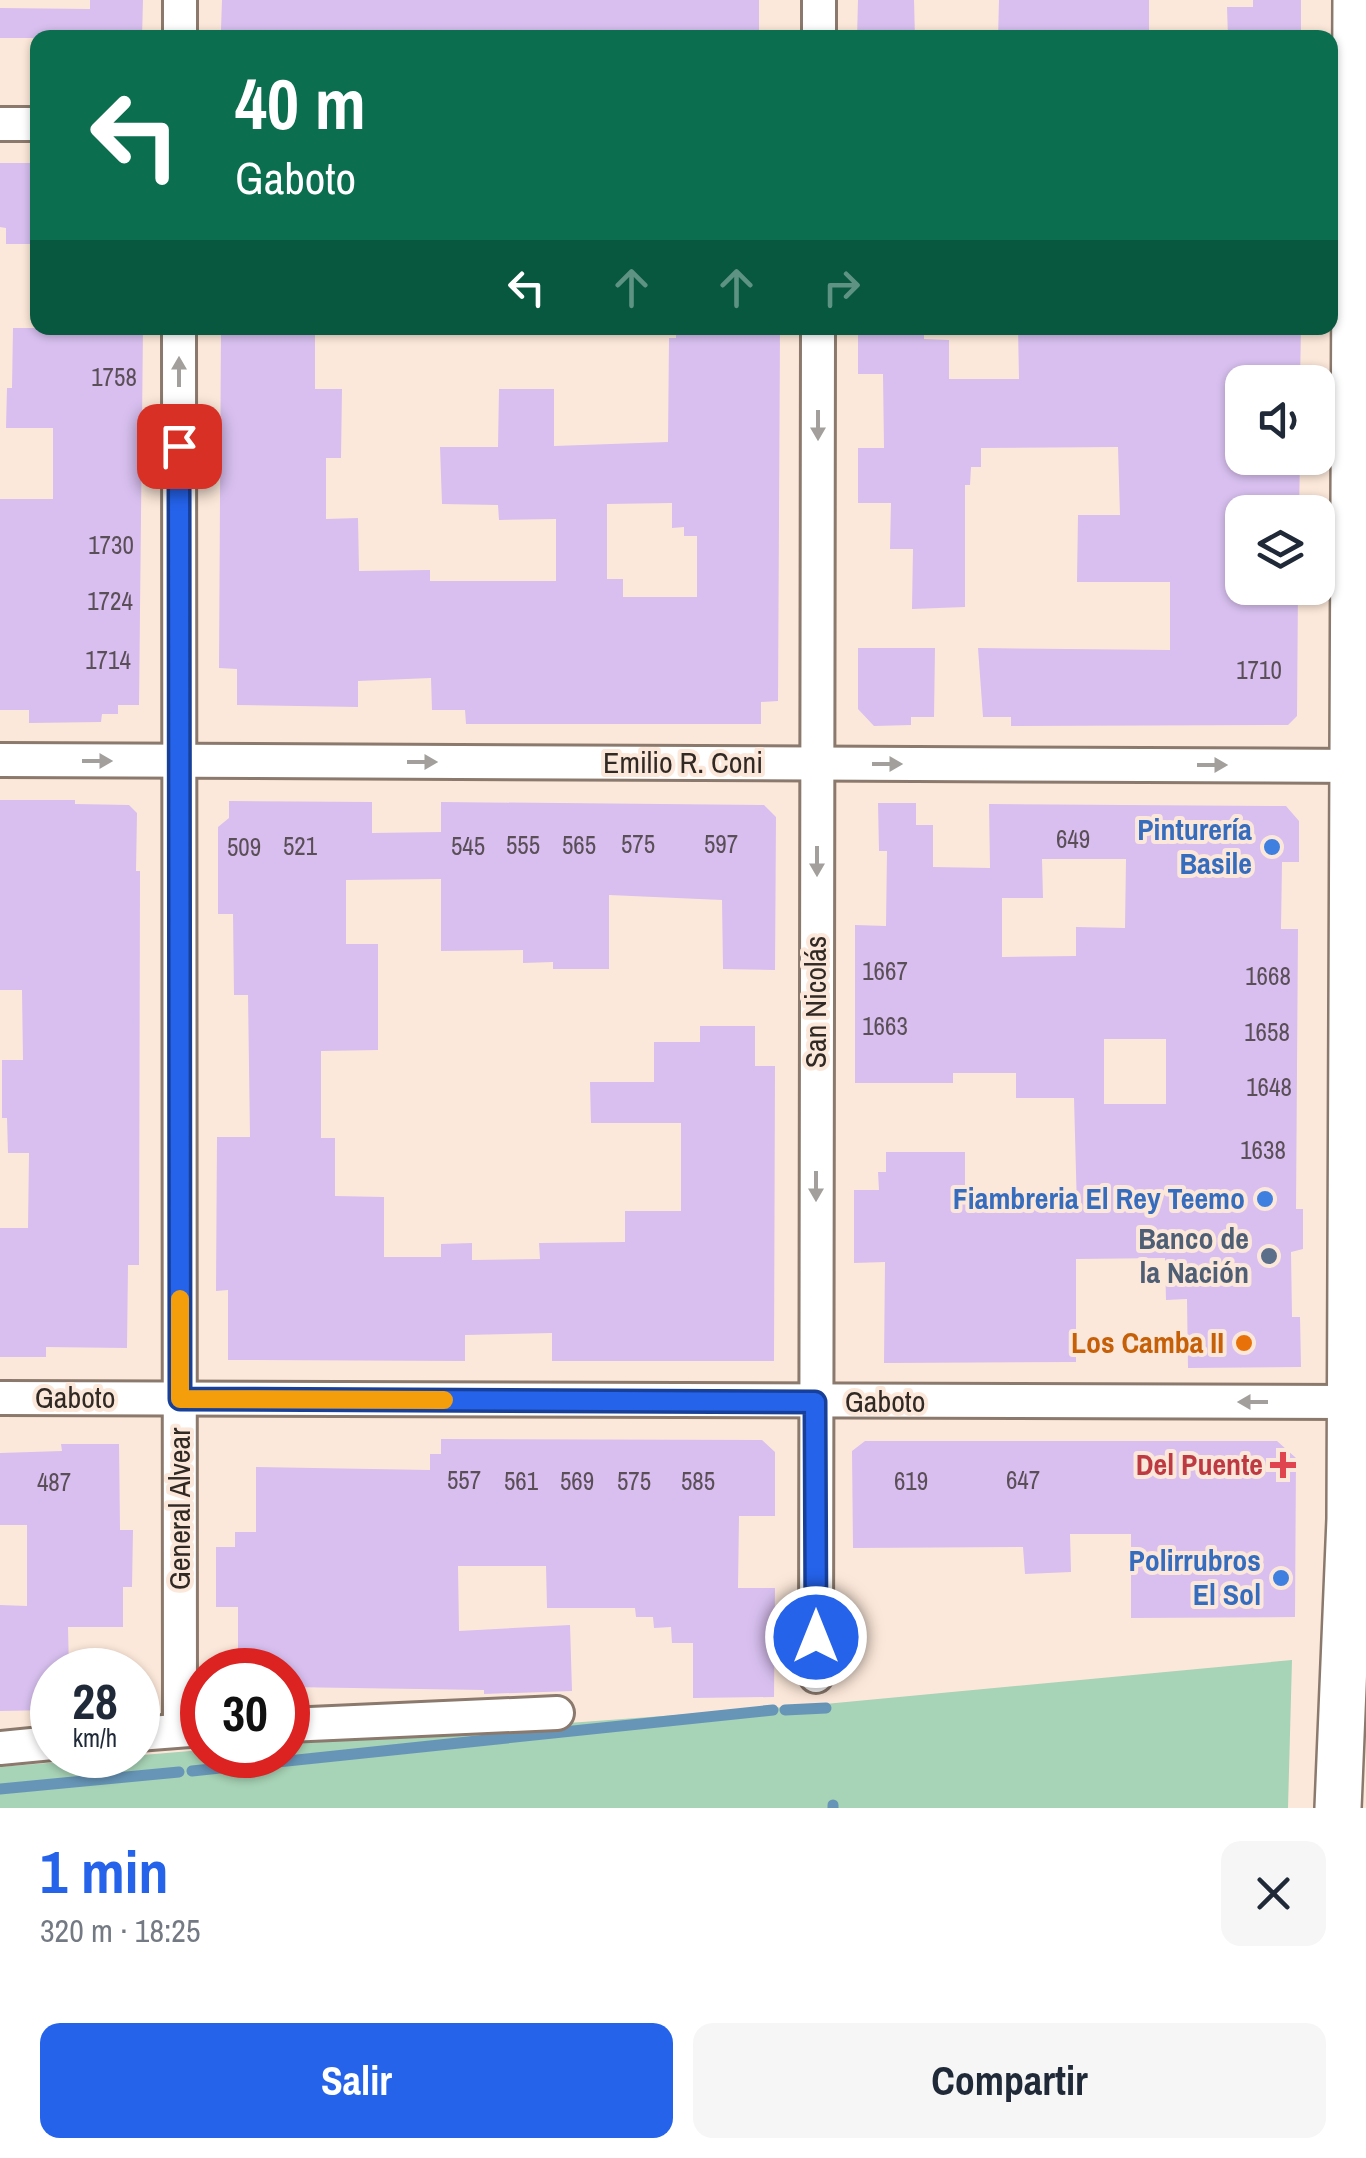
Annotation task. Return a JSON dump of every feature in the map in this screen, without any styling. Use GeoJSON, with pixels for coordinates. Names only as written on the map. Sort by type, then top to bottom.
{"type":"FeatureCollection","features":[{"type":"Feature","properties":{"kind":"main road"},"geometry":{"type":"LineString","coordinates":[[1338,1808],[1341,1743],[1358,1599],[1351,1402],[1359,766],[1351,129],[1356,0]]}},
{"type":"Feature","properties":{"kind":"street"},"geometry":{"type":"LineString","coordinates":[[180,0],[180,30]]}},
{"type":"Feature","properties":{"kind":"street"},"geometry":{"type":"LineString","coordinates":[[819,0],[819,30]]}},
{"type":"Feature","properties":{"kind":"street"},"geometry":{"type":"LineString","coordinates":[[0,124],[30,124]]}},
{"type":"Feature","properties":{"kind":"street","name":"General Alvear"},"geometry":{"type":"LineString","coordinates":[[180,335],[180,1399],[189,1648]]}},
{"type":"Feature","properties":{"kind":"street","name":"San Nicolás"},"geometry":{"type":"LineString","coordinates":[[816,1676],[818,335]]}},
{"type":"Feature","properties":{"kind":"street","name":"Emilio R. Coni"},"geometry":{"type":"LineString","coordinates":[[0,760],[1359,766]]}},
{"type":"Feature","properties":{"kind":"street","name":"Gaboto"},"geometry":{"type":"LineString","coordinates":[[0,1398],[1351,1402]]}},
{"type":"Feature","properties":{"kind":"street"},"geometry":{"type":"LineString","coordinates":[[310,1724],[557,1713]]}},
{"type":"Feature","properties":{"kind":"street"},"geometry":{"type":"LineString","coordinates":[[0,1748],[30,1745]]}},
{"type":"Feature","properties":{"kind":"green space"},"geometry":{"type":"Polygon","coordinates":[[[1292,1660],[1288,1808],[0,1808],[0,1767],[30,1764],[30,1778],[160,1778],[160,1754],[180,1752],[180,1778],[310,1778],[310,1742],[825,1704],[1292,1660]]]}},
{"type":"Feature","properties":{"kind":"building"},"geometry":{"type":"Polygon","coordinates":[[[90,0],[143,0],[142,30],[30,30],[30,38],[0,38],[0,8],[90,9],[90,0]]]}},
{"type":"Feature","properties":{"kind":"building"},"geometry":{"type":"Polygon","coordinates":[[[222,0],[759,0],[759,30],[221,30],[222,0]]]}},
{"type":"Feature","properties":{"kind":"building"},"geometry":{"type":"Polygon","coordinates":[[[858,0],[914,0],[915,30],[857,30],[858,0]]]}},
{"type":"Feature","properties":{"kind":"building"},"geometry":{"type":"Polygon","coordinates":[[[999,0],[1149,0],[1149,30],[998,30],[999,0]]]}},
{"type":"Feature","properties":{"kind":"building"},"geometry":{"type":"Polygon","coordinates":[[[1253,0],[1301,0],[1301,30],[1228,30],[1227,7],[1253,7],[1253,0]]]}},
{"type":"Feature","properties":{"kind":"building"},"geometry":{"type":"Polygon","coordinates":[[[0,163],[30,163],[30,244],[6,244],[6,228],[0,227],[0,163]]]}},
{"type":"Feature","properties":{"kind":"building"},"geometry":{"type":"Polygon","coordinates":[[[13,328],[30,328],[30,335],[143,335],[139,705],[118,705],[118,714],[102,714],[101,722],[29,723],[29,710],[0,710],[0,499],[53,499],[53,428],[6,428],[7,388],[12,388],[13,328]]]}},
{"type":"Feature","properties":{"kind":"building"},"geometry":{"type":"Polygon","coordinates":[[[221,335],[315,335],[315,389],[342,389],[341,458],[326,458],[326,519],[358,518],[359,571],[430,570],[430,581],[556,581],[556,519],[499,520],[498,505],[442,504],[440,447],[498,447],[499,389],[554,389],[554,446],[668,442],[669,338],[780,335],[778,701],[761,702],[761,724],[466,724],[465,710],[432,710],[431,678],[358,681],[358,707],[237,705],[237,669],[219,668],[221,335]],[[672,503],[607,504],[607,579],[623,579],[623,597],[697,597],[697,536],[684,536],[684,527],[672,528],[672,503]]]}},
{"type":"Feature","properties":{"kind":"building"},"geometry":{"type":"Polygon","coordinates":[[[858,335],[924,335],[924,339],[949,340],[949,379],[1019,379],[1018,335],[1301,335],[1300,365],[1225,365],[1225,475],[1300,475],[1299,495],[1225,495],[1225,605],[1298,605],[1297,716],[1288,725],[1011,726],[1011,717],[983,717],[978,648],[1170,650],[1170,582],[1077,582],[1078,515],[1120,515],[1118,447],[981,448],[981,467],[971,467],[970,485],[965,485],[965,607],[912,609],[913,549],[890,549],[891,503],[858,503],[858,448],[884,448],[883,374],[858,374],[858,335]]]}},
{"type":"Feature","properties":{"kind":"building"},"geometry":{"type":"Polygon","coordinates":[[[858,648],[935,648],[934,717],[911,717],[911,725],[874,726],[858,709],[858,648]]]}},
{"type":"Feature","properties":{"kind":"building"},"geometry":{"type":"Polygon","coordinates":[[[0,800],[129,805],[137,813],[139,1265],[128,1265],[127,1348],[46,1347],[46,1357],[0,1357],[0,1228],[28,1228],[29,1153],[8,1153],[7,1118],[2,1118],[2,1060],[23,1060],[22,990],[0,990],[0,800]]]}},
{"type":"Feature","properties":{"kind":"building"},"geometry":{"type":"Polygon","coordinates":[[[229,801],[372,802],[372,833],[441,832],[441,802],[764,805],[776,817],[775,970],[723,969],[722,900],[609,895],[609,969],[553,969],[553,962],[523,963],[523,950],[441,951],[441,879],[346,880],[346,944],[378,944],[378,1050],[321,1051],[321,1138],[335,1138],[335,1196],[384,1197],[384,1257],[441,1257],[441,1244],[472,1243],[472,1260],[540,1259],[539,1243],[625,1242],[625,1211],[681,1211],[681,1123],[591,1123],[590,1082],[654,1082],[654,1042],[700,1042],[700,1026],[755,1026],[755,1066],[775,1066],[774,1361],[552,1361],[552,1333],[465,1335],[465,1361],[228,1360],[228,1290],[216,1291],[217,1137],[250,1137],[248,995],[234,995],[233,914],[218,914],[218,827],[229,818],[229,801]]]}},
{"type":"Feature","properties":{"kind":"building"},"geometry":{"type":"Polygon","coordinates":[[[878,803],[916,803],[916,825],[933,825],[933,867],[990,868],[989,804],[1286,806],[1299,821],[1299,862],[1282,862],[1281,929],[1298,929],[1296,1209],[1303,1209],[1303,1249],[1291,1252],[1292,1317],[1300,1317],[1301,1367],[1188,1368],[1187,1299],[1166,1300],[1165,1258],[1076,1259],[1076,1362],[884,1363],[885,1262],[854,1263],[854,1190],[879,1190],[878,1172],[886,1172],[886,1152],[965,1152],[965,1201],[990,1201],[990,1209],[1077,1209],[1074,1098],[1016,1098],[1016,1073],[953,1073],[953,1083],[855,1083],[855,925],[886,926],[887,851],[879,851],[878,803]],[[1042,859],[1043,898],[1002,898],[1002,957],[1076,956],[1076,927],[1125,928],[1126,859],[1042,859]],[[1104,1039],[1104,1104],[1166,1104],[1166,1039],[1104,1039]]]}},
{"type":"Feature","properties":{"kind":"building"},"geometry":{"type":"Polygon","coordinates":[[[441,1439],[762,1440],[775,1452],[775,1516],[739,1516],[738,1588],[775,1588],[774,1697],[693,1698],[693,1643],[672,1643],[671,1627],[654,1628],[653,1617],[636,1617],[635,1608],[547,1608],[546,1566],[458,1566],[459,1631],[570,1625],[572,1691],[484,1694],[484,1690],[310,1687],[310,1648],[238,1648],[238,1607],[216,1607],[216,1547],[235,1547],[235,1532],[256,1532],[256,1467],[430,1470],[430,1454],[441,1454],[441,1439]]]}},
{"type":"Feature","properties":{"kind":"building"},"geometry":{"type":"Polygon","coordinates":[[[865,1441],[1277,1441],[1296,1458],[1295,1617],[1131,1618],[1131,1534],[1070,1534],[1071,1572],[1025,1574],[1023,1547],[853,1548],[852,1451],[865,1441]]]}},
{"type":"Feature","properties":{"kind":"building"},"geometry":{"type":"Polygon","coordinates":[[[61,1444],[119,1444],[120,1530],[133,1530],[132,1587],[123,1587],[123,1627],[68,1627],[68,1648],[30,1648],[30,1710],[0,1711],[0,1605],[27,1606],[27,1525],[0,1525],[0,1453],[62,1451],[61,1444]]]}},
{"type":"Feature","properties":{"kind":"waterway"},"geometry":{"type":"LineString","coordinates":[[785,1710],[826,1708]]}},
{"type":"Feature","properties":{"kind":"waterway"},"geometry":{"type":"LineString","coordinates":[[310,1759],[773,1710]]}},
{"type":"Feature","properties":{"kind":"waterway"},"geometry":{"type":"LineString","coordinates":[[0,1789],[179,1772]]}},
{"type":"Feature","properties":{"kind":"slow traffic"},"geometry":{"type":"LineString","coordinates":[[180,1299],[180,1399],[444,1400]]}},
{"type":"Feature","properties":{"kind":"place","name":"Pinturería Basile"},"geometry":{"type":"Point","coordinates":[1272,847]}},
{"type":"Feature","properties":{"kind":"place","name":"Fiambreria El Rey Teemo"},"geometry":{"type":"Point","coordinates":[1265,1199]}},
{"type":"Feature","properties":{"kind":"place","name":"Banco de la Nación"},"geometry":{"type":"Point","coordinates":[1269,1256]}},
{"type":"Feature","properties":{"kind":"place","name":"Los Camba II"},"geometry":{"type":"Point","coordinates":[1244,1343]}},
{"type":"Feature","properties":{"kind":"place","name":"Del Puente"},"geometry":{"type":"Point","coordinates":[1283,1465]}},
{"type":"Feature","properties":{"kind":"place","name":"Polirrubros El Sol"},"geometry":{"type":"Point","coordinates":[1281,1578]}},
{"type":"Feature","properties":{"kind":"route"},"geometry":{"type":"LineString","coordinates":[[179,446],[180,1399],[815,1402],[816,1637]]}}]}
